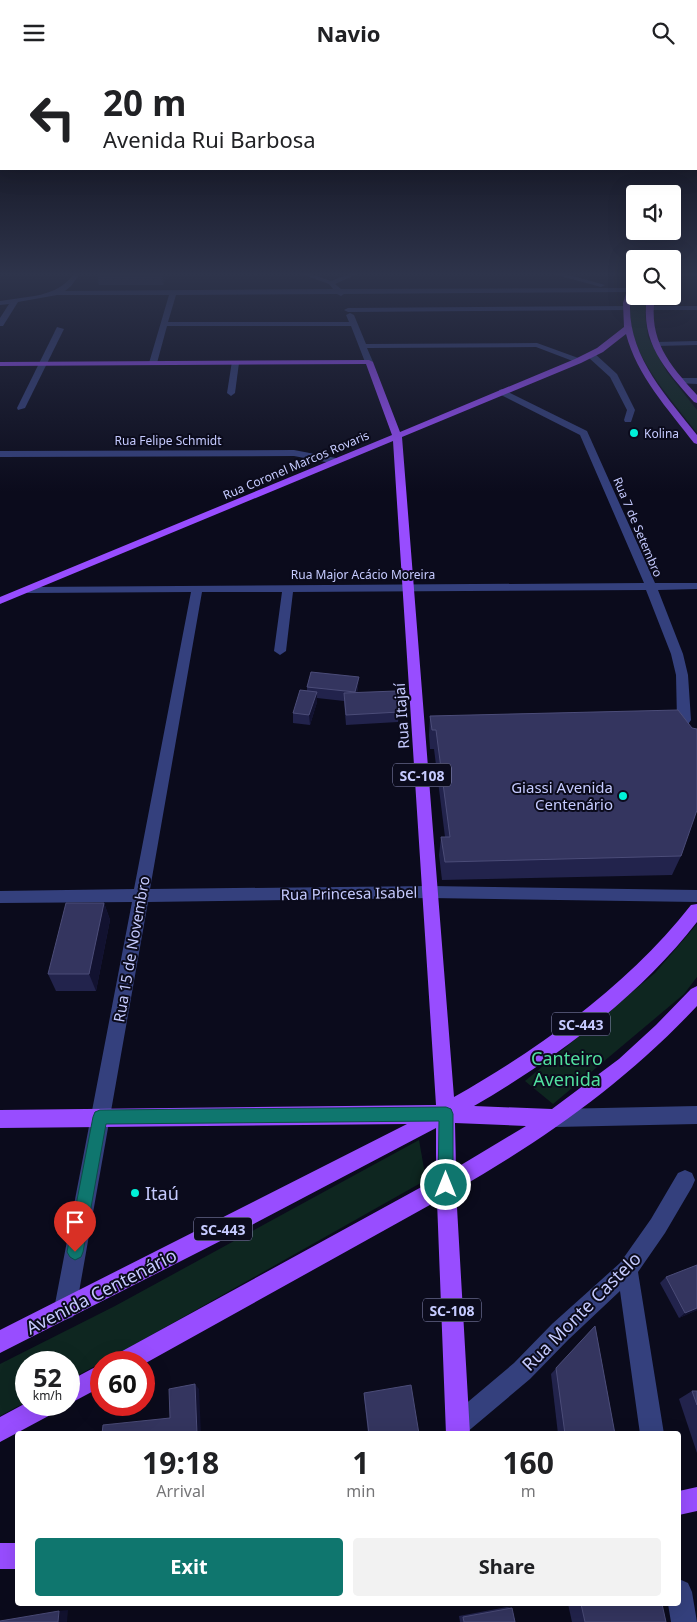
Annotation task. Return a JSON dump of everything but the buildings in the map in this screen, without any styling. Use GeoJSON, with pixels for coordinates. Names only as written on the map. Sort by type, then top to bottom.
{"type":"FeatureCollection","features":[{"type":"Feature","properties":{"kind":"main road","name":"Rua Coronel Marcos Rovaris"},"geometry":{"type":"LineString","coordinates":[[0,601],[578,361],[604,347]]}},
{"type":"Feature","properties":{"kind":"main road"},"geometry":{"type":"LineString","coordinates":[[658,347],[681,381],[697,400]]}},
{"type":"Feature","properties":{"kind":"main road","name":"Rua Coronel Marcos Rovaris"},"geometry":{"type":"LineString","coordinates":[[600,350],[635,349]]}},
{"type":"Feature","properties":{"kind":"main road"},"geometry":{"type":"LineString","coordinates":[[635,349],[644,367],[697,441]]}},
{"type":"Feature","properties":{"kind":"main road"},"geometry":{"type":"LineString","coordinates":[[0,363],[369,362]]}},
{"type":"Feature","properties":{"kind":"main road","name":"SC-108"},"geometry":{"type":"LineString","coordinates":[[369,362],[398,436]]}},
{"type":"Feature","properties":{"kind":"main road","name":"Rua Itajaí"},"geometry":{"type":"LineString","coordinates":[[398,436],[408,588],[423,727],[430,892],[446,1114],[446,1185]]}},
{"type":"Feature","properties":{"kind":"main road","name":"Avenida Centenário"},"geometry":{"type":"LineString","coordinates":[[0,1342],[446,1114],[502,1081],[543,1053],[596,1012],[649,964],[697,910]]}},
{"type":"Feature","properties":{"kind":"main road"},"geometry":{"type":"LineString","coordinates":[[146,1351],[500,1154],[555,1118],[628,1061],[658,1035],[697,994]]}},
{"type":"Feature","properties":{"kind":"main road"},"geometry":{"type":"LineString","coordinates":[[0,1119],[446,1114],[555,1118]]}},
{"type":"Feature","properties":{"kind":"main road","name":"SC-108"},"geometry":{"type":"LineString","coordinates":[[446,1185],[458,1429]]}},
{"type":"Feature","properties":{"kind":"main road"},"geometry":{"type":"LineString","coordinates":[[0,1430],[26,1416]]}},
{"type":"Feature","properties":{"kind":"main road"},"geometry":{"type":"LineString","coordinates":[[681,1503],[697,1499]]}},
{"type":"Feature","properties":{"kind":"main road"},"geometry":{"type":"LineString","coordinates":[[0,1555],[15,1556]]}},
{"type":"Feature","properties":{"kind":"street"},"geometry":{"type":"LineString","coordinates":[[21,408],[51,347]]}},
{"type":"Feature","properties":{"kind":"street"},"geometry":{"type":"LineString","coordinates":[[153,363],[158,347]]}},
{"type":"Feature","properties":{"kind":"street"},"geometry":{"type":"LineString","coordinates":[[362,347],[369,362]]}},
{"type":"Feature","properties":{"kind":"street"},"geometry":{"type":"LineString","coordinates":[[541,347],[578,361]]}},
{"type":"Feature","properties":{"kind":"street"},"geometry":{"type":"LineString","coordinates":[[591,355],[614,376],[631,410],[628,420]]}},
{"type":"Feature","properties":{"kind":"street"},"geometry":{"type":"LineString","coordinates":[[231,393],[235,363]]}},
{"type":"Feature","properties":{"kind":"street"},"geometry":{"type":"LineString","coordinates":[[681,381],[697,381]]}},
{"type":"Feature","properties":{"kind":"street","name":"Rua 7 de Setembro"},"geometry":{"type":"LineString","coordinates":[[502,392],[584,433],[651,587],[677,655],[682,675],[685,720]]}},
{"type":"Feature","properties":{"kind":"street","name":"Rua Felipe Schmidt"},"geometry":{"type":"LineString","coordinates":[[0,453],[294,453],[336,461]]}},
{"type":"Feature","properties":{"kind":"street","name":"Rua Major Acácio Moreira"},"geometry":{"type":"LineString","coordinates":[[28,589],[697,586]]}},
{"type":"Feature","properties":{"kind":"street"},"geometry":{"type":"LineString","coordinates":[[280,651],[288,588]]}},
{"type":"Feature","properties":{"kind":"street","name":"Rua 15 de Novembro"},"geometry":{"type":"LineString","coordinates":[[65,1309],[197,589]]}},
{"type":"Feature","properties":{"kind":"street","name":"Rua Princesa Isabel"},"geometry":{"type":"LineString","coordinates":[[0,897],[430,892],[697,896]]}},
{"type":"Feature","properties":{"kind":"street"},"geometry":{"type":"LineString","coordinates":[[555,1118],[697,1115]]}},
{"type":"Feature","properties":{"kind":"street","name":"Rua Monte Castelo"},"geometry":{"type":"LineString","coordinates":[[458,1429],[522,1371],[560,1332],[627,1270],[658,1226],[685,1179]]}},
{"type":"Feature","properties":{"kind":"street"},"geometry":{"type":"LineString","coordinates":[[627,1270],[652,1431]]}},
{"type":"Feature","properties":{"kind":"street"},"geometry":{"type":"LineString","coordinates":[[681,1604],[684,1622]]}},
{"type":"Feature","properties":{"kind":"green space"},"geometry":{"type":"Polygon","coordinates":[[[638,347],[653,347],[667,372],[697,410],[697,433],[659,384],[638,347]]]}},
{"type":"Feature","properties":{"kind":"green space","name":"Canteiro Avenida"},"geometry":{"type":"Polygon","coordinates":[[[697,924],[697,977],[684,994],[553,1104],[525,1081],[655,973],[697,924]]]}},
{"type":"Feature","properties":{"kind":"green space"},"geometry":{"type":"Polygon","coordinates":[[[419,1140],[426,1180],[125,1350],[90,1351],[90,1369],[80,1374],[80,1351],[26,1351],[115,1306],[419,1140]]]}},
{"type":"Feature","properties":{"kind":"green space"},"geometry":{"type":"Polygon","coordinates":[[[15,1356],[15,1408],[0,1416],[0,1364],[15,1356]]]}},
{"type":"Feature","properties":{"kind":"place","name":"Kolina"},"geometry":{"type":"Point","coordinates":[634,433]}},
{"type":"Feature","properties":{"kind":"place","name":"Giassi Avenida Centenário"},"geometry":{"type":"Point","coordinates":[623,796]}},
{"type":"Feature","properties":{"kind":"place","name":"Itaú"},"geometry":{"type":"Point","coordinates":[135,1193]}},
{"type":"Feature","properties":{"kind":"route"},"geometry":{"type":"LineString","coordinates":[[75,1252],[100,1117],[446,1114],[446,1185]]}}]}
